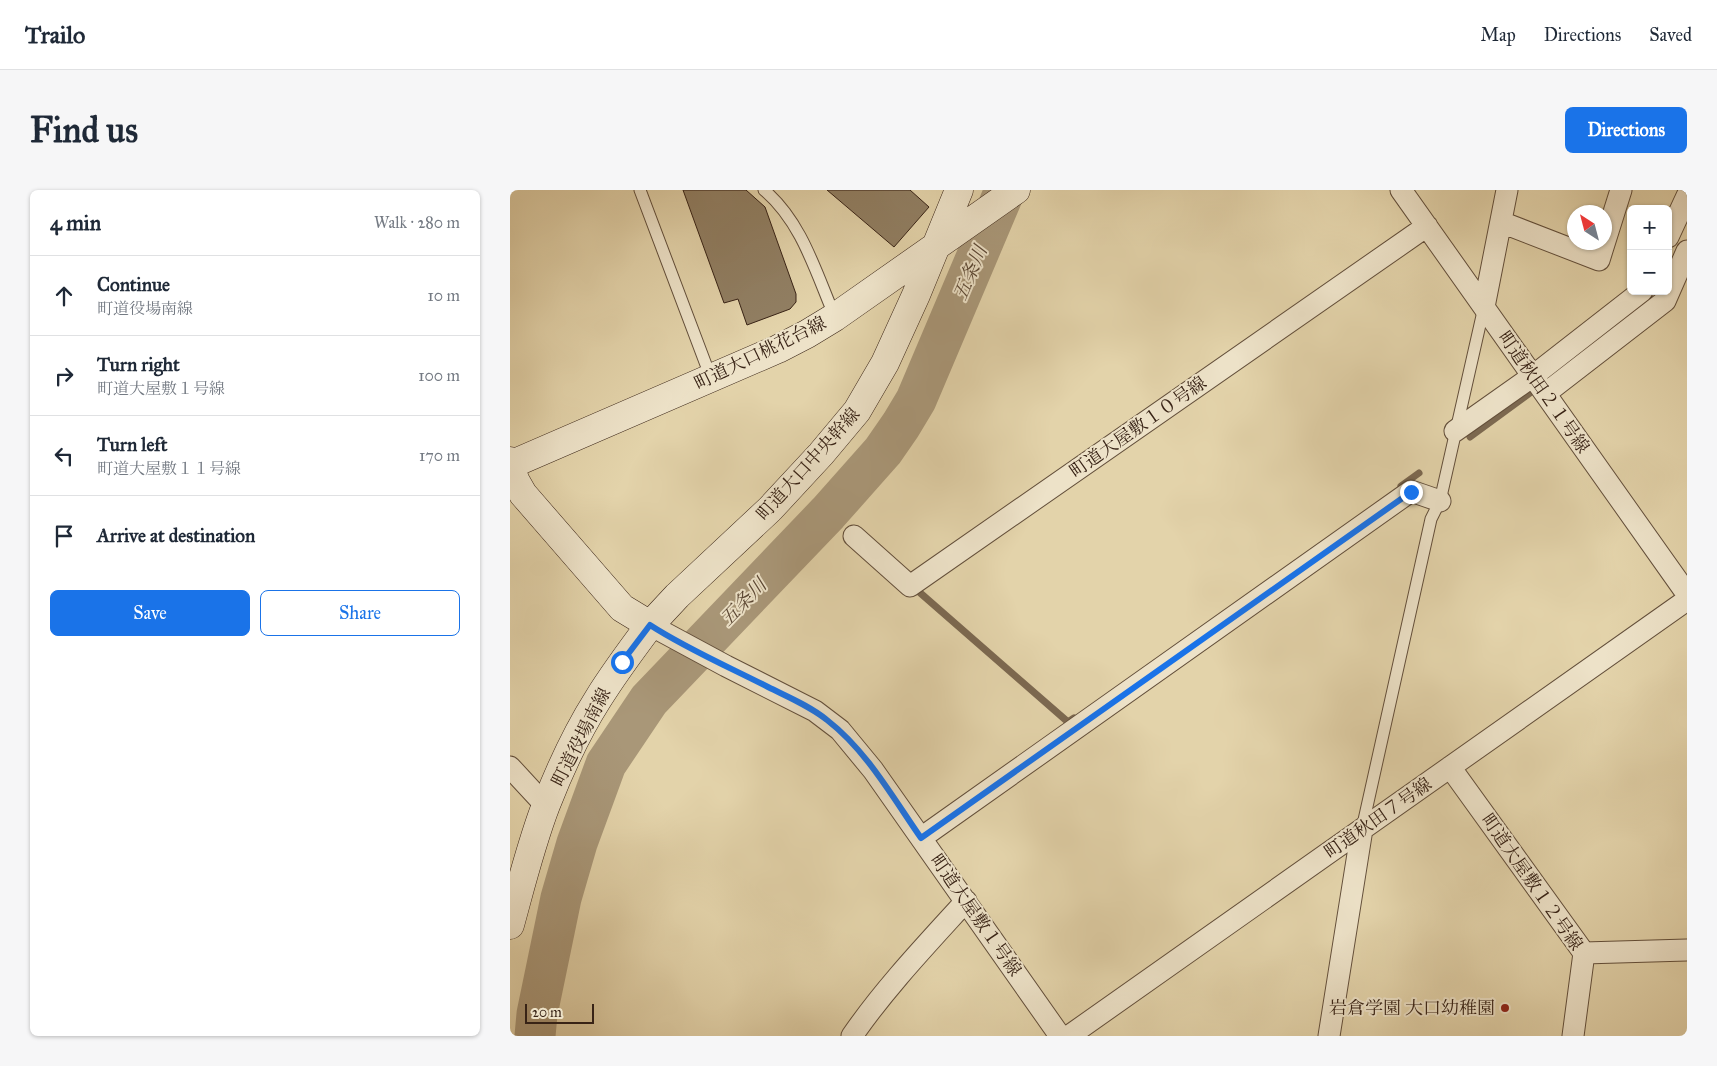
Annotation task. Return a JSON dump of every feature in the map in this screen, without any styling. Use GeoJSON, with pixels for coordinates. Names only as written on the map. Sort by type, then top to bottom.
{"type":"FeatureCollection","features":[{"type":"Feature","properties":{"kind":"street","name":"町道大口中央幹線"},"geometry":{"type":"LineString","coordinates":[[650,625],[677,596],[770,509],[821,454],[857,411],[885,363],[959,190]]}},
{"type":"Feature","properties":{"kind":"street","name":"町道大口桃花台線"},"geometry":{"type":"LineString","coordinates":[[510,464],[711,378],[807,334],[835,317],[1016,190]]}},
{"type":"Feature","properties":{"kind":"street","name":"町道秋田２１号線"},"geometry":{"type":"LineString","coordinates":[[1401,190],[1687,594]]}},
{"type":"Feature","properties":{"kind":"street"},"geometry":{"type":"LineString","coordinates":[[1484,308],[1507,190]]}},
{"type":"Feature","properties":{"kind":"street"},"geometry":{"type":"LineString","coordinates":[[1501,222],[1599,260],[1621,190]]}},
{"type":"Feature","properties":{"kind":"street"},"geometry":{"type":"LineString","coordinates":[[1672,228],[1687,196]]}},
{"type":"Feature","properties":{"kind":"street","name":"町道大屋敷１０号線"},"geometry":{"type":"LineString","coordinates":[[854,536],[910,586],[1427,226]]}},
{"type":"Feature","properties":{"kind":"street"},"geometry":{"type":"LineString","coordinates":[[1546,394],[1664,301],[1687,251]]}},
{"type":"Feature","properties":{"kind":"street"},"geometry":{"type":"LineString","coordinates":[[1455,431],[1533,376],[1637,295]]}},
{"type":"Feature","properties":{"kind":"street"},"geometry":{"type":"LineString","coordinates":[[510,464],[515,480],[523,494],[560,537],[622,608],[650,625]]}},
{"type":"Feature","properties":{"kind":"street"},"geometry":{"type":"LineString","coordinates":[[921,838],[1411,492],[1440,501]]}},
{"type":"Feature","properties":{"kind":"street","name":"町道秋田７号線"},"geometry":{"type":"LineString","coordinates":[[1069,1036],[1687,600]]}},
{"type":"Feature","properties":{"kind":"street","name":"町道大屋敷１号線"},"geometry":{"type":"LineString","coordinates":[[650,625],[815,711],[840,730],[873,770],[1060,1036]]}},
{"type":"Feature","properties":{"kind":"street","name":"町道役場南線"},"geometry":{"type":"LineString","coordinates":[[510,925],[529,857],[546,806],[564,762],[597,700],[622,662],[650,625]]}},
{"type":"Feature","properties":{"kind":"street"},"geometry":{"type":"LineString","coordinates":[[510,767],[546,806]]}},
{"type":"Feature","properties":{"kind":"street","name":"町道大屋敷１２号線"},"geometry":{"type":"LineString","coordinates":[[1450,767],[1584,954],[1573,1036]]}},
{"type":"Feature","properties":{"kind":"street"},"geometry":{"type":"LineString","coordinates":[[1329,1036],[1362,828]]}},
{"type":"Feature","properties":{"kind":"street"},"geometry":{"type":"LineString","coordinates":[[852,1036],[923,948],[966,901]]}},
{"type":"Feature","properties":{"kind":"street"},"geometry":{"type":"LineString","coordinates":[[1584,954],[1687,950]]}},
{"type":"Feature","properties":{"kind":"lane"},"geometry":{"type":"LineString","coordinates":[[640,190],[711,378]]}},
{"type":"Feature","properties":{"kind":"lane"},"geometry":{"type":"LineString","coordinates":[[764,190],[784,210],[796,227],[835,317]]}},
{"type":"Feature","properties":{"kind":"lane"},"geometry":{"type":"LineString","coordinates":[[1362,828],[1430,519],[1440,501],[1484,308]]}},
{"type":"Feature","properties":{"kind":"building"},"geometry":{"type":"Polygon","coordinates":[[[683,190],[746,190],[765,207],[796,294],[796,302],[790,309],[747,325],[738,299],[724,303],[683,190]]]}},
{"type":"Feature","properties":{"kind":"building"},"geometry":{"type":"Polygon","coordinates":[[[827,190],[910,190],[929,207],[894,247],[827,190]]]}},
{"type":"Feature","properties":{"kind":"waterway","name":"五条川"},"geometry":{"type":"LineString","coordinates":[[535,1036],[537,1014],[561,898],[577,843],[606,764],[649,700],[828,513],[883,451],[916,400],[1005,190]]}},
{"type":"Feature","properties":{"kind":"waterway"},"geometry":{"type":"LineString","coordinates":[[1470,437],[1530,393]]}},
{"type":"Feature","properties":{"kind":"waterway"},"geometry":{"type":"LineString","coordinates":[[1401,486],[1419,473]]}},
{"type":"Feature","properties":{"kind":"waterway"},"geometry":{"type":"LineString","coordinates":[[918,591],[1068,722],[1074,718]]}},
{"type":"Feature","properties":{"kind":"place","name":"岩倉学園 大口幼稚園"},"geometry":{"type":"Point","coordinates":[1505,1008]}},
{"type":"Feature","properties":{"kind":"route"},"geometry":{"type":"LineString","coordinates":[[622,662],[650,625],[815,711],[840,730],[851,742],[921,838],[1411,492]]}}]}
